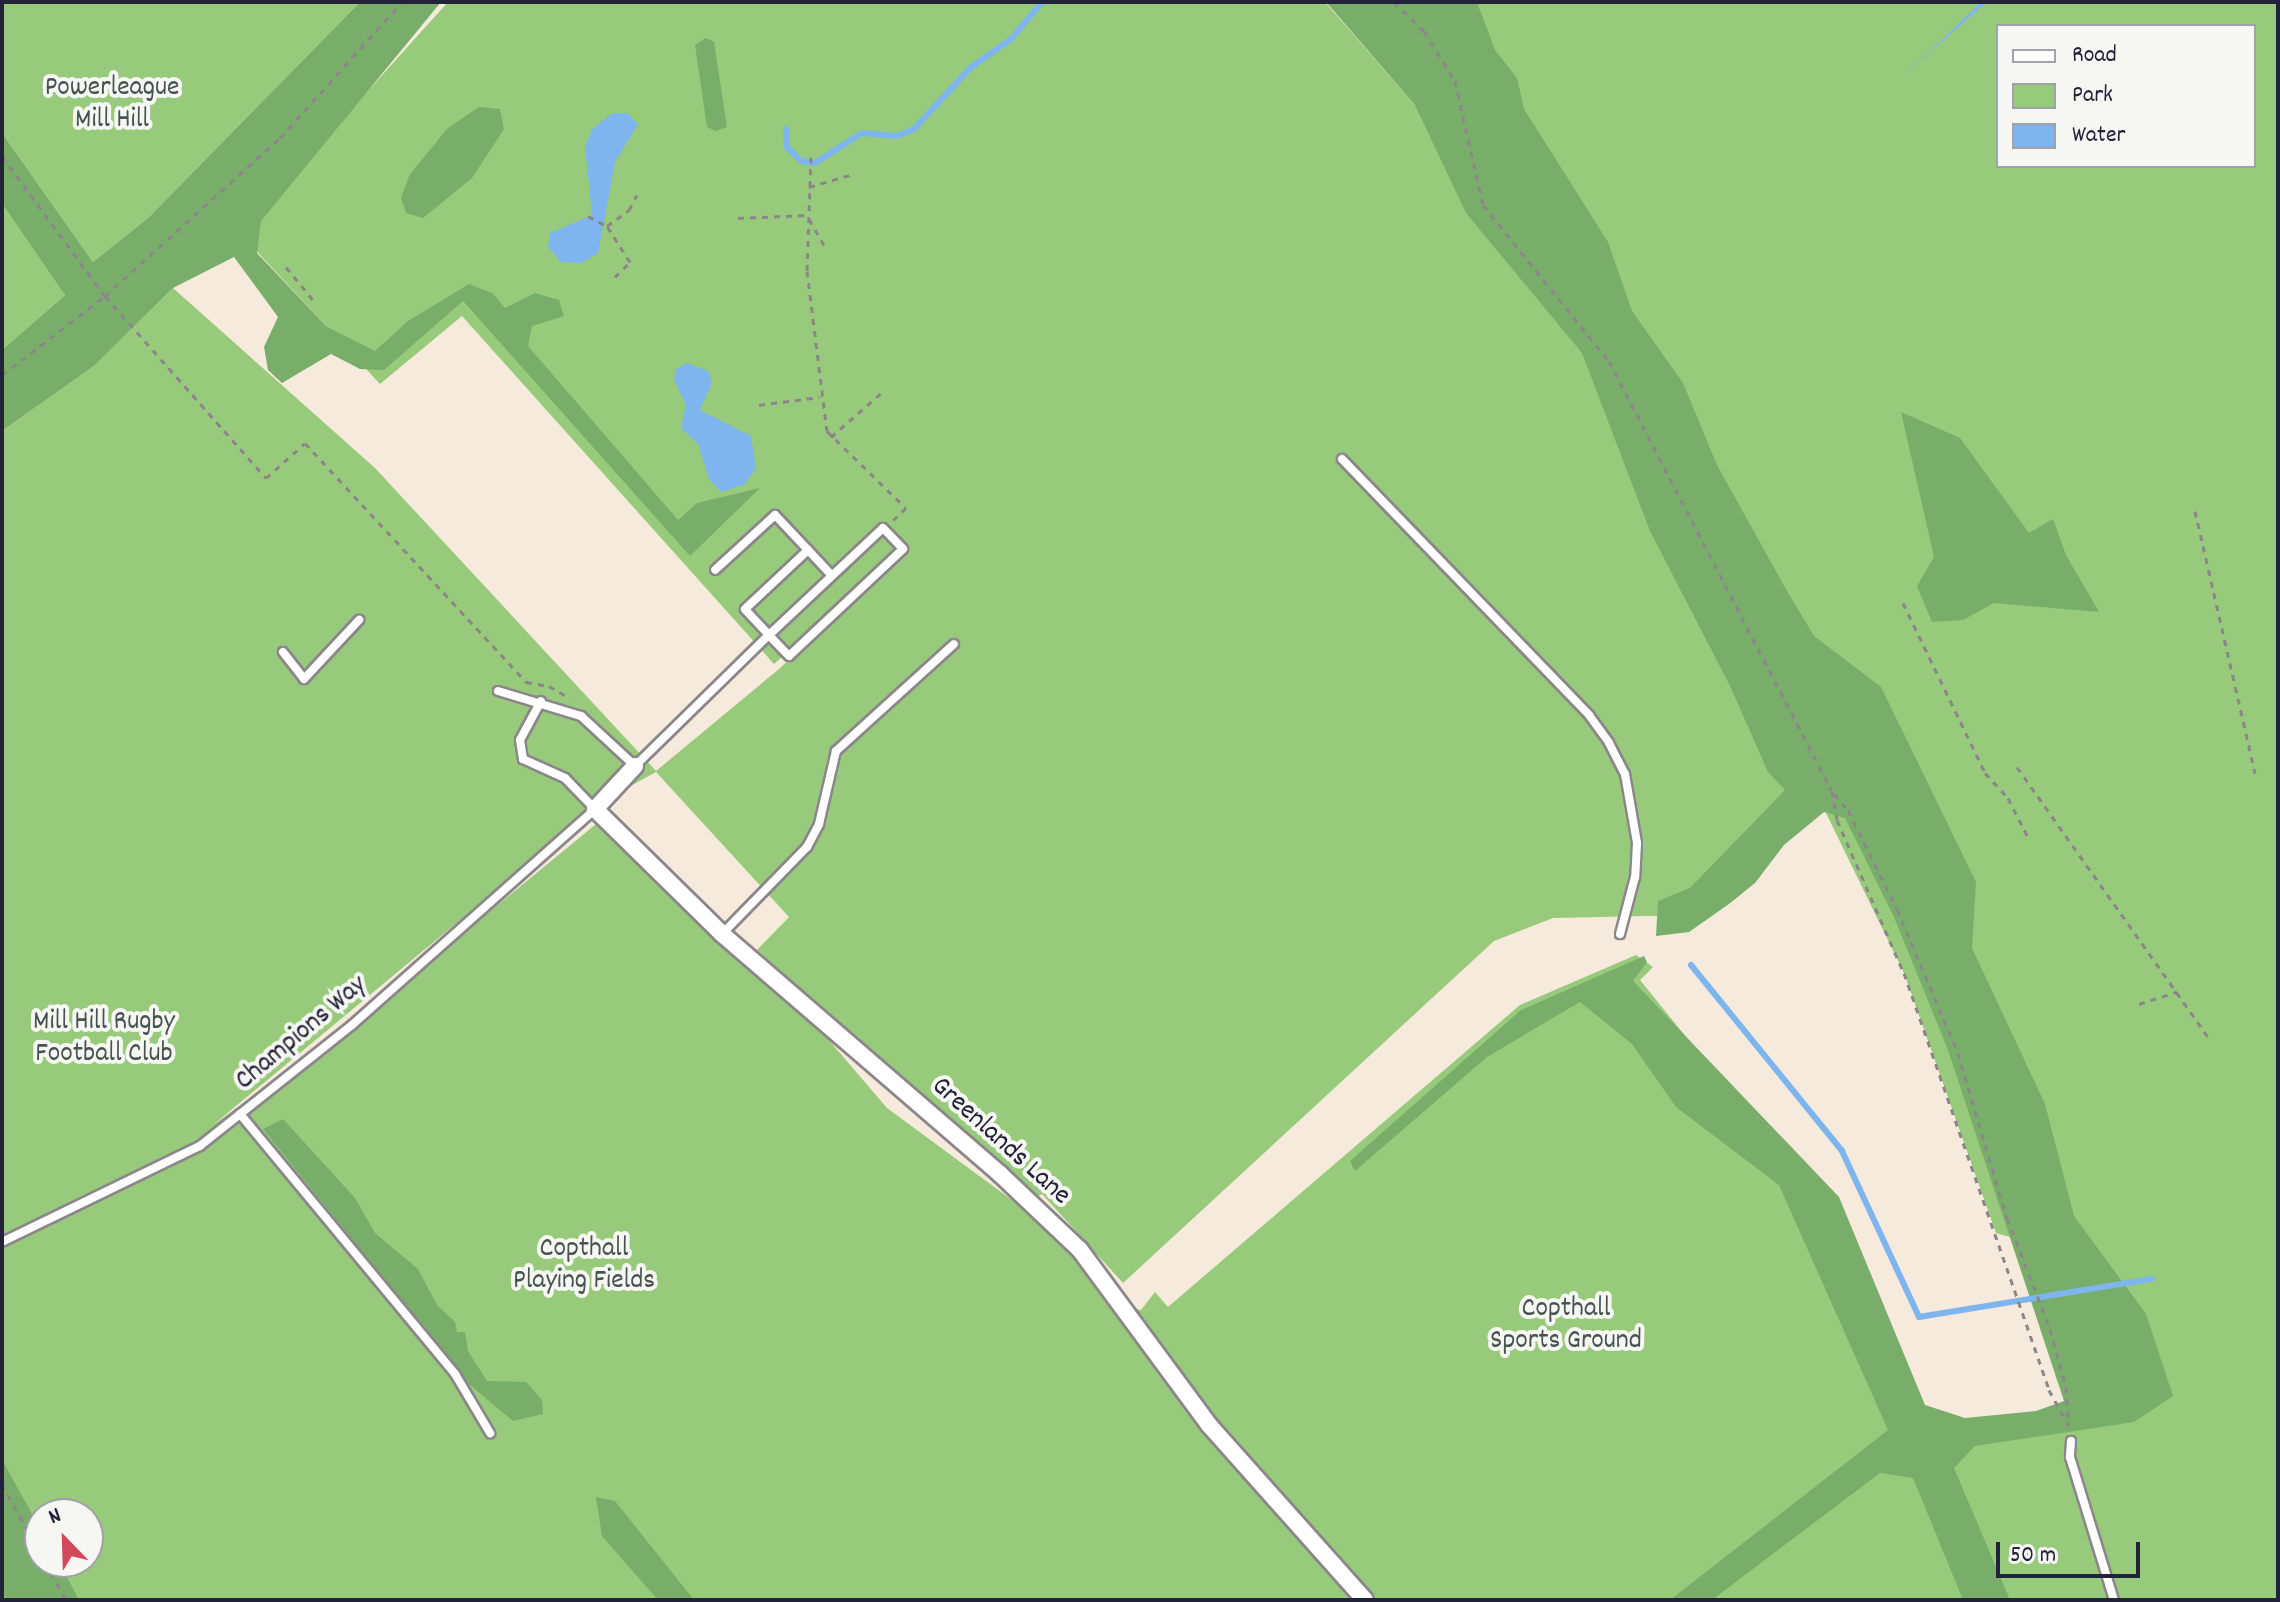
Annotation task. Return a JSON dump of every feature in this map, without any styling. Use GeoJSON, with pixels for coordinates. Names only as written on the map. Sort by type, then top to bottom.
{"type":"FeatureCollection","features":[{"type":"Feature","properties":{"kind":"street"},"geometry":{"type":"LineString","coordinates":[[595,809],[635,766]]}},
{"type":"Feature","properties":{"kind":"street","name":"Greenlands Lane"},"geometry":{"type":"LineString","coordinates":[[595,809],[722,934],[1000,1174],[1080,1250],[1209,1425],[1365,1600]]}},
{"type":"Feature","properties":{"kind":"lane"},"geometry":{"type":"LineString","coordinates":[[1342,459],[1589,715],[1609,743],[1625,774],[1637,843],[1635,877],[1620,934]]}},
{"type":"Feature","properties":{"kind":"lane"},"geometry":{"type":"LineString","coordinates":[[715,570],[775,515],[832,576]]}},
{"type":"Feature","properties":{"kind":"lane"},"geometry":{"type":"LineString","coordinates":[[498,691],[541,701],[581,716],[635,766],[769,635],[883,528],[903,549],[789,656],[769,635],[745,609],[808,550]]}},
{"type":"Feature","properties":{"kind":"lane"},"geometry":{"type":"LineString","coordinates":[[283,652],[304,679],[359,620]]}},
{"type":"Feature","properties":{"kind":"lane"},"geometry":{"type":"LineString","coordinates":[[722,934],[807,847],[819,824],[836,751],[954,644]]}},
{"type":"Feature","properties":{"kind":"lane"},"geometry":{"type":"LineString","coordinates":[[541,701],[520,740],[523,759],[565,778],[595,809]]}},
{"type":"Feature","properties":{"kind":"lane","name":"Champions Way"},"geometry":{"type":"LineString","coordinates":[[2,1242],[200,1146],[352,1025],[595,809]]}},
{"type":"Feature","properties":{"kind":"lane"},"geometry":{"type":"LineString","coordinates":[[240,1114],[455,1374],[490,1433]]}},
{"type":"Feature","properties":{"kind":"lane"},"geometry":{"type":"LineString","coordinates":[[2071,1441],[2070,1457],[2114,1600]]}},
{"type":"Feature","properties":{"kind":"path"},"geometry":{"type":"LineString","coordinates":[[2,375],[105,296],[280,138],[402,2]]}},
{"type":"Feature","properties":{"kind":"path"},"geometry":{"type":"LineString","coordinates":[[1394,2],[1424,31],[1455,81],[1483,205],[1609,361],[1832,791],[1864,841],[1958,1053],[2007,1218],[2050,1329],[2066,1387],[2071,1441]]}},
{"type":"Feature","properties":{"kind":"path"},"geometry":{"type":"LineString","coordinates":[[2,156],[105,296],[266,478],[305,443],[526,682],[568,694],[581,716]]}},
{"type":"Feature","properties":{"kind":"path"},"geometry":{"type":"LineString","coordinates":[[811,157],[807,215],[820,397],[831,437],[906,508],[887,532]]}},
{"type":"Feature","properties":{"kind":"path"},"geometry":{"type":"LineString","coordinates":[[809,187],[850,175]]}},
{"type":"Feature","properties":{"kind":"path"},"geometry":{"type":"LineString","coordinates":[[607,226],[629,210],[637,195]]}},
{"type":"Feature","properties":{"kind":"path"},"geometry":{"type":"LineString","coordinates":[[738,218],[807,215]]}},
{"type":"Feature","properties":{"kind":"path"},"geometry":{"type":"LineString","coordinates":[[807,215],[825,247]]}},
{"type":"Feature","properties":{"kind":"path"},"geometry":{"type":"LineString","coordinates":[[588,216],[607,226],[630,262],[615,277]]}},
{"type":"Feature","properties":{"kind":"path"},"geometry":{"type":"LineString","coordinates":[[286,267],[314,301]]}},
{"type":"Feature","properties":{"kind":"path"},"geometry":{"type":"LineString","coordinates":[[831,437],[881,393]]}},
{"type":"Feature","properties":{"kind":"path"},"geometry":{"type":"LineString","coordinates":[[759,405],[820,397]]}},
{"type":"Feature","properties":{"kind":"path"},"geometry":{"type":"LineString","coordinates":[[2195,511],[2255,773]]}},
{"type":"Feature","properties":{"kind":"path"},"geometry":{"type":"LineString","coordinates":[[1903,603],[1985,773],[2008,798],[2029,839]]}},
{"type":"Feature","properties":{"kind":"path"},"geometry":{"type":"LineString","coordinates":[[2017,767],[2210,1040]]}},
{"type":"Feature","properties":{"kind":"path"},"geometry":{"type":"LineString","coordinates":[[1832,791],[1837,820],[1904,973],[2049,1390],[2068,1423]]}},
{"type":"Feature","properties":{"kind":"path"},"geometry":{"type":"LineString","coordinates":[[2139,1004],[2178,992]]}},
{"type":"Feature","properties":{"kind":"path"},"geometry":{"type":"LineString","coordinates":[[2,1484],[24,1524]]}},
{"type":"Feature","properties":{"kind":"path"},"geometry":{"type":"LineString","coordinates":[[54,1578],[66,1600]]}},
{"type":"Feature","properties":{"kind":"green space","name":"Powerleague Mill Hill"},"geometry":{"type":"Polygon","coordinates":[[[2,2],[360,2],[148,218],[93,262],[2,133],[2,2]]]}},
{"type":"Feature","properties":{"kind":"green space"},"geometry":{"type":"Polygon","coordinates":[[[360,2],[441,2],[261,221],[257,253],[327,327],[375,351],[408,321],[469,284],[492,293],[505,308],[535,293],[559,300],[564,316],[532,326],[528,346],[678,520],[697,503],[760,488],[690,556],[463,301],[384,370],[360,369],[331,354],[282,383],[268,370],[264,347],[278,317],[234,257],[173,288],[94,366],[2,431],[2,350],[65,295],[2,203],[2,133],[93,262],[148,218],[360,2]]]}},
{"type":"Feature","properties":{"kind":"green space"},"geometry":{"type":"Polygon","coordinates":[[[448,2],[1325,2],[1415,105],[1474,64],[1448,2],[2278,2],[2278,1600],[2,1600],[2,431],[94,366],[173,288],[375,468],[656,771],[779,669],[893,563],[774,664],[462,316],[380,384],[249,243],[238,211],[339,123],[448,2]],[[656,772],[605,800],[213,1125],[352,1025],[596,824],[780,983],[887,1108],[1080,1250],[1125,1307],[1141,1310],[1155,1292],[1168,1307],[1520,1005],[1636,955],[1653,967],[1640,980],[1763,1132],[1917,1441],[2130,1396],[2031,1243],[1996,1233],[1904,973],[1825,811],[1778,833],[1694,915],[1553,918],[1494,941],[1123,1283],[1042,1194],[1037,1197],[757,950],[789,917],[656,772]]]}},
{"type":"Feature","properties":{"kind":"green space"},"geometry":{"type":"Polygon","coordinates":[[[1326,2],[1477,2],[1495,50],[1517,78],[1524,109],[1608,242],[1632,311],[1683,383],[1717,465],[1787,591],[1814,636],[1881,687],[1976,882],[1972,948],[2045,1104],[2074,1216],[2146,1314],[2173,1396],[2134,1422],[1975,1446],[1954,1468],[2010,1600],[1963,1600],[1913,1478],[1880,1473],[1712,1600],[1670,1600],[1888,1430],[1779,1185],[1676,1107],[1632,1044],[1580,1002],[1487,1057],[1355,1171],[1350,1161],[1521,1010],[1644,956],[1647,962],[1633,981],[1839,1197],[1925,1405],[1965,1418],[2036,1411],[2064,1401],[1948,1050],[1894,917],[1845,818],[1824,812],[1784,845],[1755,883],[1729,904],[1689,932],[1656,936],[1658,901],[1690,888],[1785,790],[1768,772],[1730,686],[1650,531],[1582,353],[1466,213],[1415,105],[1326,2]]]}},
{"type":"Feature","properties":{"kind":"green space"},"geometry":{"type":"Polygon","coordinates":[[[706,38],[714,42],[727,127],[716,131],[707,127],[695,45],[706,38]]]}},
{"type":"Feature","properties":{"kind":"green space"},"geometry":{"type":"Polygon","coordinates":[[[479,107],[500,109],[504,129],[472,178],[423,218],[406,213],[401,198],[410,174],[448,128],[479,107]]]}},
{"type":"Feature","properties":{"kind":"green space"},"geometry":{"type":"Polygon","coordinates":[[[2,176],[65,295],[2,350],[2,176]]]}},
{"type":"Feature","properties":{"kind":"green space"},"geometry":{"type":"Polygon","coordinates":[[[1901,412],[1960,438],[2029,533],[2053,519],[2066,555],[2099,612],[1994,603],[1963,620],[1932,622],[1917,586],[1934,557],[1901,412]]]}},
{"type":"Feature","properties":{"kind":"green space"},"geometry":{"type":"Polygon","coordinates":[[[283,1119],[355,1198],[375,1233],[418,1269],[437,1305],[455,1322],[457,1332],[465,1332],[468,1351],[487,1381],[526,1382],[542,1400],[543,1414],[513,1421],[470,1385],[263,1129],[283,1119]]]}},
{"type":"Feature","properties":{"kind":"green space"},"geometry":{"type":"Polygon","coordinates":[[[2,1460],[24,1499],[24,1578],[67,1578],[79,1600],[7,1600],[2,1592],[2,1460]]]}},
{"type":"Feature","properties":{"kind":"green space"},"geometry":{"type":"Polygon","coordinates":[[[596,1497],[615,1501],[694,1600],[658,1600],[602,1536],[596,1497]]]}},
{"type":"Feature","properties":{"kind":"water"},"geometry":{"type":"Polygon","coordinates":[[[1981,2],[1987,2],[1898,80],[1932,49],[1981,2]]]}},
{"type":"Feature","properties":{"kind":"water"},"geometry":{"type":"Polygon","coordinates":[[[613,113],[627,113],[638,124],[615,162],[598,253],[581,263],[561,262],[548,247],[550,233],[592,215],[585,146],[593,128],[613,113]]]}},
{"type":"Feature","properties":{"kind":"water"},"geometry":{"type":"Polygon","coordinates":[[[687,363],[708,371],[712,383],[700,410],[751,436],[756,468],[745,484],[721,492],[709,479],[698,444],[681,428],[686,405],[674,380],[676,369],[687,363]]]}},
{"type":"Feature","properties":{"kind":"waterway"},"geometry":{"type":"LineString","coordinates":[[786,129],[787,147],[801,161],[815,163],[862,133],[897,136],[914,129],[970,68],[1011,39],[1042,2]]}},
{"type":"Feature","properties":{"kind":"waterway"},"geometry":{"type":"LineString","coordinates":[[1691,965],[1842,1151],[1919,1317],[2152,1279]]}},
{"type":"Feature","properties":{"kind":"park label","name":"Mill Hill Rugby Football Club"},"geometry":{"type":"Point","coordinates":[104,1039]}},
{"type":"Feature","properties":{"kind":"park label","name":"Copthall Playing Fields"},"geometry":{"type":"Point","coordinates":[584,1266]}},
{"type":"Feature","properties":{"kind":"park label","name":"Copthall Sports Ground"},"geometry":{"type":"Point","coordinates":[1566,1326]}}]}
